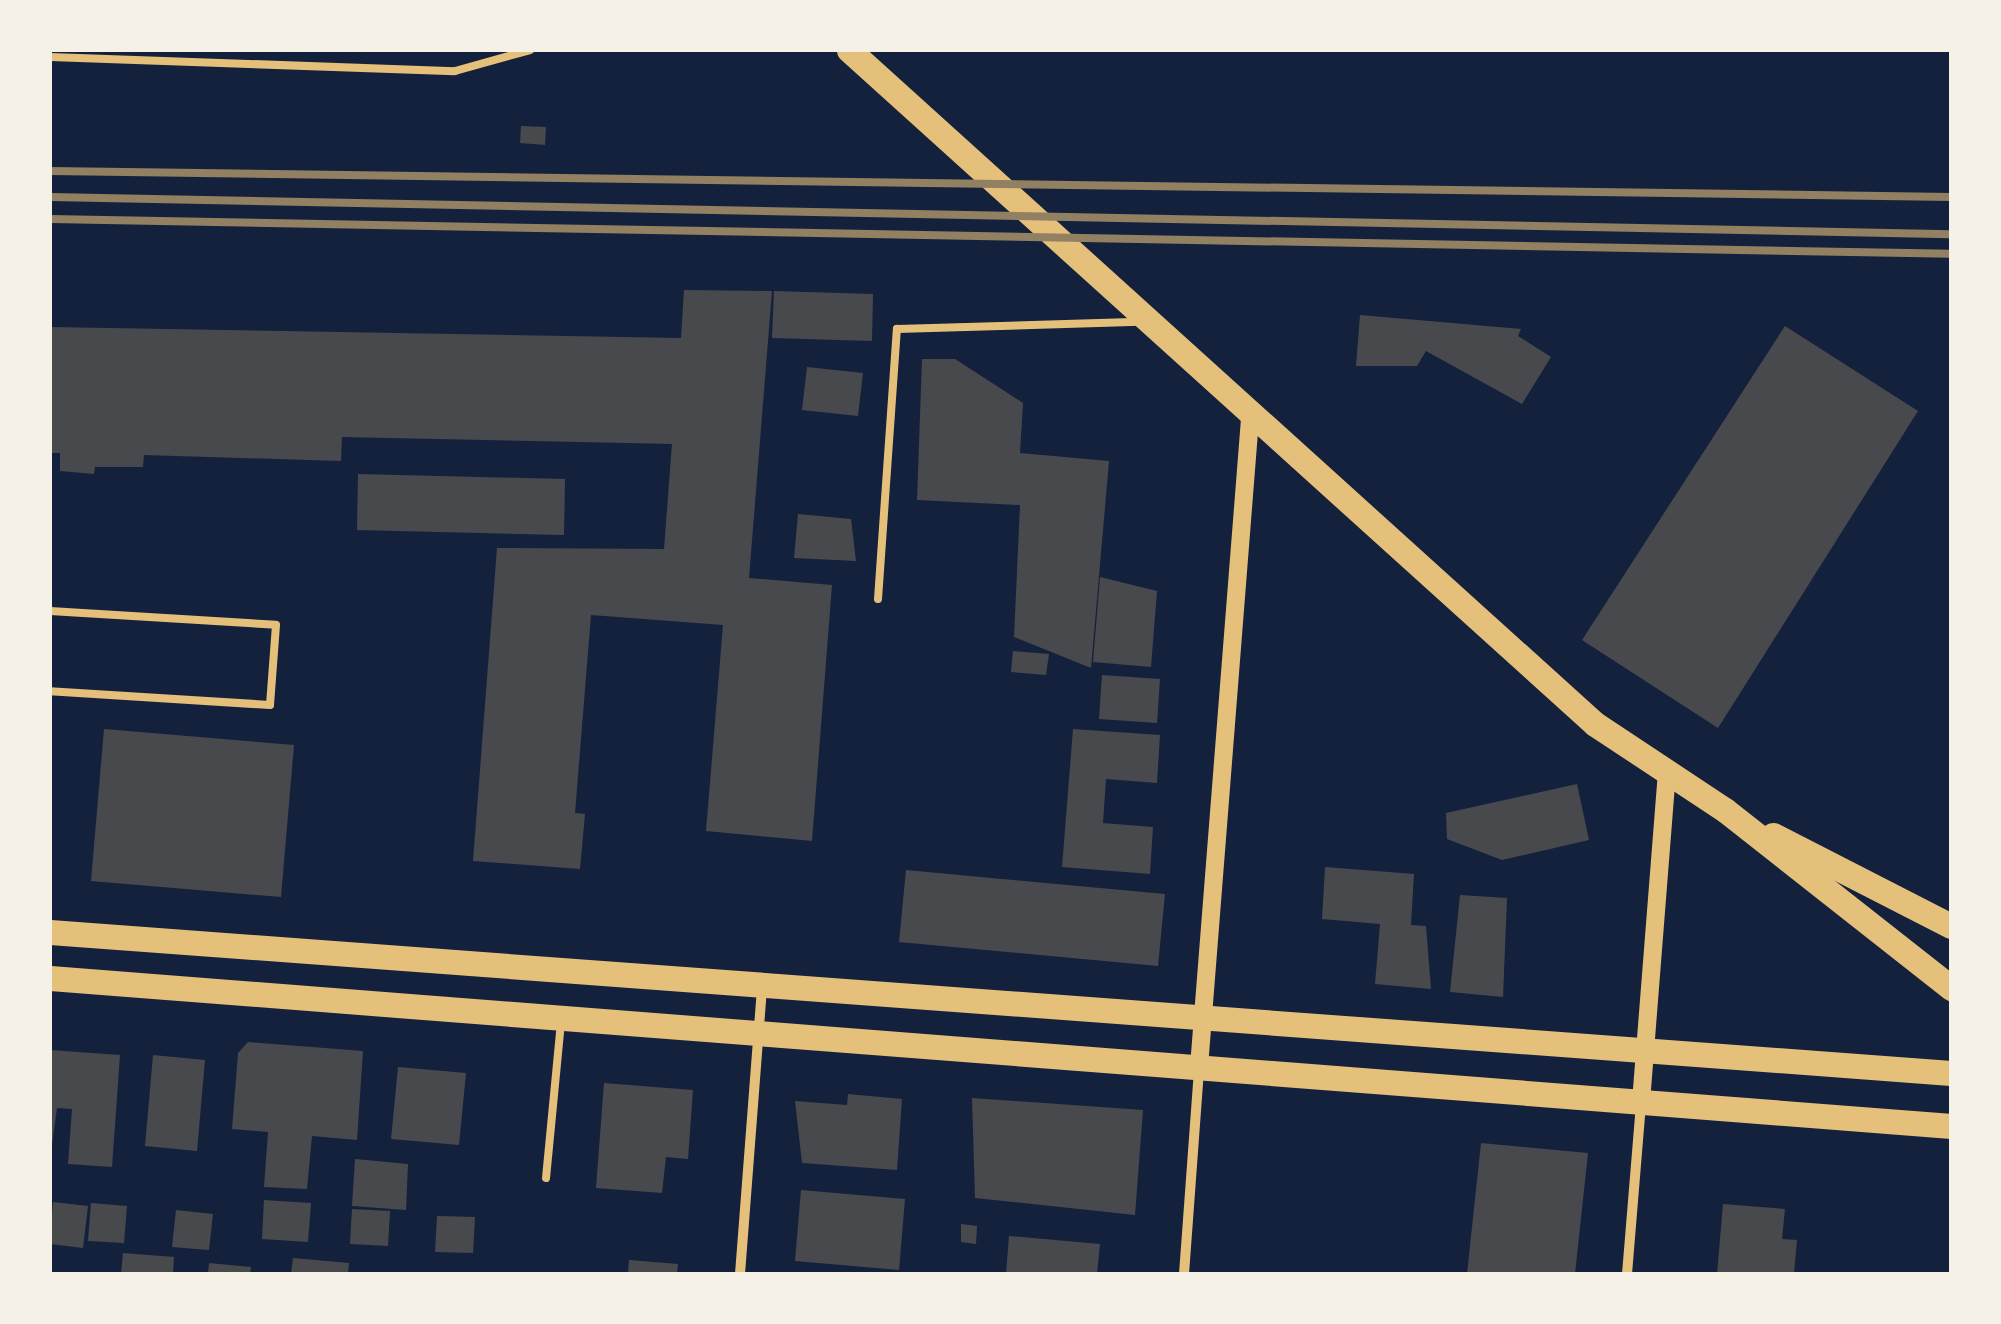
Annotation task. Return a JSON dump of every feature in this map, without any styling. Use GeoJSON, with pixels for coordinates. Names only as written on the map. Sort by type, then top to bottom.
{"type":"FeatureCollection","features":[{"type":"Feature","properties":{"kind":"main road"},"geometry":{"type":"LineString","coordinates":[[849,50],[1120,297],[1140,322],[1595,724],[1725,810],[1951,988]]}},
{"type":"Feature","properties":{"kind":"main road"},"geometry":{"type":"LineString","coordinates":[[1725,810],[1951,926]]}},
{"type":"Feature","properties":{"kind":"main road"},"geometry":{"type":"LineString","coordinates":[[50,932],[1644,1056],[1951,1073]]}},
{"type":"Feature","properties":{"kind":"main road"},"geometry":{"type":"LineString","coordinates":[[50,978],[1951,1126]]}},
{"type":"Feature","properties":{"kind":"street"},"geometry":{"type":"LineString","coordinates":[[1184,1274],[1250,419]]}},
{"type":"Feature","properties":{"kind":"street"},"geometry":{"type":"LineString","coordinates":[[1627,1274],[1666,768]]}},
{"type":"Feature","properties":{"kind":"street"},"geometry":{"type":"LineString","coordinates":[[740,1274],[762,988]]}},
{"type":"Feature","properties":{"kind":"lane"},"geometry":{"type":"LineString","coordinates":[[278,50],[278,64]]}},
{"type":"Feature","properties":{"kind":"lane"},"geometry":{"type":"LineString","coordinates":[[50,58],[455,71],[530,50]]}},
{"type":"Feature","properties":{"kind":"lane"},"geometry":{"type":"LineString","coordinates":[[878,599],[897,329],[1140,322]]}},
{"type":"Feature","properties":{"kind":"lane"},"geometry":{"type":"LineString","coordinates":[[50,611],[276,625],[270,705],[50,691]]}},
{"type":"Feature","properties":{"kind":"lane"},"geometry":{"type":"LineString","coordinates":[[546,1178],[562,1018]]}},
{"type":"Feature","properties":{"kind":"building"},"geometry":{"type":"Polygon","coordinates":[[[521,126],[546,127],[545,145],[520,143],[521,126]]]}},
{"type":"Feature","properties":{"kind":"building"},"geometry":{"type":"Polygon","coordinates":[[[684,290],[772,291],[749,578],[832,585],[812,841],[706,831],[723,625],[591,615],[575,813],[585,814],[580,869],[473,861],[497,548],[664,549],[672,444],[342,437],[341,461],[144,455],[143,467],[95,467],[94,474],[60,471],[60,453],[50,453],[50,327],[681,338],[684,290]]]}},
{"type":"Feature","properties":{"kind":"building"},"geometry":{"type":"Polygon","coordinates":[[[774,291],[873,294],[872,341],[772,338],[774,291]]]}},
{"type":"Feature","properties":{"kind":"building"},"geometry":{"type":"Polygon","coordinates":[[[1360,315],[1521,329],[1518,336],[1551,357],[1522,404],[1426,351],[1417,366],[1356,366],[1360,315]]]}},
{"type":"Feature","properties":{"kind":"building"},"geometry":{"type":"Polygon","coordinates":[[[1785,326],[1918,411],[1718,728],[1582,640],[1785,326]]]}},
{"type":"Feature","properties":{"kind":"building"},"geometry":{"type":"Polygon","coordinates":[[[922,359],[955,359],[1023,403],[1020,453],[1109,461],[1091,668],[1014,637],[1020,505],[917,500],[922,359]]]}},
{"type":"Feature","properties":{"kind":"building"},"geometry":{"type":"Polygon","coordinates":[[[807,367],[863,373],[858,416],[802,410],[807,367]]]}},
{"type":"Feature","properties":{"kind":"building"},"geometry":{"type":"Polygon","coordinates":[[[358,474],[565,479],[564,535],[357,530],[358,474]]]}},
{"type":"Feature","properties":{"kind":"building"},"geometry":{"type":"Polygon","coordinates":[[[798,514],[851,519],[856,561],[794,558],[798,514]]]}},
{"type":"Feature","properties":{"kind":"building"},"geometry":{"type":"Polygon","coordinates":[[[1100,577],[1157,591],[1151,667],[1093,662],[1100,577]]]}},
{"type":"Feature","properties":{"kind":"building"},"geometry":{"type":"Polygon","coordinates":[[[1013,651],[1049,654],[1046,675],[1011,672],[1013,651]]]}},
{"type":"Feature","properties":{"kind":"building"},"geometry":{"type":"Polygon","coordinates":[[[1102,675],[1160,679],[1157,723],[1099,719],[1102,675]]]}},
{"type":"Feature","properties":{"kind":"building"},"geometry":{"type":"Polygon","coordinates":[[[104,729],[294,745],[281,897],[91,881],[104,729]]]}},
{"type":"Feature","properties":{"kind":"building"},"geometry":{"type":"Polygon","coordinates":[[[1073,729],[1160,735],[1157,783],[1106,779],[1103,823],[1153,827],[1150,874],[1062,867],[1073,729]]]}},
{"type":"Feature","properties":{"kind":"building"},"geometry":{"type":"Polygon","coordinates":[[[1577,784],[1589,840],[1502,860],[1447,839],[1446,813],[1577,784]]]}},
{"type":"Feature","properties":{"kind":"building"},"geometry":{"type":"Polygon","coordinates":[[[1325,867],[1414,874],[1411,925],[1426,926],[1431,989],[1375,984],[1380,924],[1322,919],[1325,867]]]}},
{"type":"Feature","properties":{"kind":"building"},"geometry":{"type":"Polygon","coordinates":[[[906,870],[1165,894],[1158,966],[899,942],[906,870]]]}},
{"type":"Feature","properties":{"kind":"building"},"geometry":{"type":"Polygon","coordinates":[[[1460,895],[1507,898],[1503,997],[1450,992],[1460,895]]]}},
{"type":"Feature","properties":{"kind":"building"},"geometry":{"type":"Polygon","coordinates":[[[248,1042],[363,1051],[357,1140],[312,1136],[307,1189],[264,1187],[268,1132],[232,1129],[238,1053],[248,1042]]]}},
{"type":"Feature","properties":{"kind":"building"},"geometry":{"type":"Polygon","coordinates":[[[50,1050],[120,1055],[112,1167],[68,1164],[72,1109],[57,1108],[50,1159],[50,1050]]]}},
{"type":"Feature","properties":{"kind":"building"},"geometry":{"type":"Polygon","coordinates":[[[153,1055],[205,1060],[197,1151],[145,1146],[153,1055]]]}},
{"type":"Feature","properties":{"kind":"building"},"geometry":{"type":"Polygon","coordinates":[[[398,1067],[466,1073],[459,1145],[391,1139],[398,1067]]]}},
{"type":"Feature","properties":{"kind":"building"},"geometry":{"type":"Polygon","coordinates":[[[604,1083],[693,1090],[688,1159],[666,1157],[662,1193],[596,1188],[604,1083]]]}},
{"type":"Feature","properties":{"kind":"building"},"geometry":{"type":"Polygon","coordinates":[[[848,1094],[902,1099],[897,1170],[802,1163],[795,1101],[847,1105],[848,1094]]]}},
{"type":"Feature","properties":{"kind":"building"},"geometry":{"type":"Polygon","coordinates":[[[972,1098],[1143,1110],[1135,1215],[975,1198],[972,1098]]]}},
{"type":"Feature","properties":{"kind":"building"},"geometry":{"type":"Polygon","coordinates":[[[1481,1143],[1588,1153],[1575,1274],[1467,1274],[1481,1143]]]}},
{"type":"Feature","properties":{"kind":"building"},"geometry":{"type":"Polygon","coordinates":[[[355,1159],[408,1164],[406,1210],[352,1206],[355,1159]]]}},
{"type":"Feature","properties":{"kind":"building"},"geometry":{"type":"Polygon","coordinates":[[[801,1190],[905,1199],[899,1270],[795,1261],[801,1190]]]}},
{"type":"Feature","properties":{"kind":"building"},"geometry":{"type":"Polygon","coordinates":[[[264,1200],[311,1203],[308,1242],[262,1239],[264,1200]]]}},
{"type":"Feature","properties":{"kind":"building"},"geometry":{"type":"Polygon","coordinates":[[[53,1202],[88,1206],[83,1248],[50,1244],[53,1202]]]}},
{"type":"Feature","properties":{"kind":"building"},"geometry":{"type":"Polygon","coordinates":[[[91,1203],[127,1206],[124,1243],[88,1241],[91,1203]]]}},
{"type":"Feature","properties":{"kind":"building"},"geometry":{"type":"Polygon","coordinates":[[[1723,1204],[1785,1209],[1782,1239],[1797,1240],[1794,1274],[1717,1274],[1723,1204]]]}},
{"type":"Feature","properties":{"kind":"building"},"geometry":{"type":"Polygon","coordinates":[[[352,1209],[390,1211],[388,1246],[350,1244],[352,1209]]]}},
{"type":"Feature","properties":{"kind":"building"},"geometry":{"type":"Polygon","coordinates":[[[176,1210],[213,1214],[209,1250],[172,1247],[176,1210]]]}},
{"type":"Feature","properties":{"kind":"building"},"geometry":{"type":"Polygon","coordinates":[[[437,1216],[475,1217],[473,1253],[435,1252],[437,1216]]]}},
{"type":"Feature","properties":{"kind":"building"},"geometry":{"type":"Polygon","coordinates":[[[961,1224],[977,1226],[976,1244],[961,1242],[961,1224]]]}},
{"type":"Feature","properties":{"kind":"building"},"geometry":{"type":"Polygon","coordinates":[[[1009,1236],[1100,1244],[1097,1274],[1006,1274],[1009,1236]]]}},
{"type":"Feature","properties":{"kind":"building"},"geometry":{"type":"Polygon","coordinates":[[[123,1253],[174,1257],[173,1274],[121,1274],[123,1253]]]}},
{"type":"Feature","properties":{"kind":"building"},"geometry":{"type":"Polygon","coordinates":[[[293,1258],[349,1263],[348,1274],[291,1274],[293,1258]]]}},
{"type":"Feature","properties":{"kind":"building"},"geometry":{"type":"Polygon","coordinates":[[[629,1260],[678,1264],[677,1274],[628,1274],[629,1260]]]}},
{"type":"Feature","properties":{"kind":"building"},"geometry":{"type":"Polygon","coordinates":[[[209,1263],[251,1267],[250,1274],[208,1274],[209,1263]]]}},
{"type":"Feature","properties":{"kind":"railway"},"geometry":{"type":"LineString","coordinates":[[50,171],[1951,197]]}},
{"type":"Feature","properties":{"kind":"railway"},"geometry":{"type":"LineString","coordinates":[[50,197],[1951,234]]}},
{"type":"Feature","properties":{"kind":"railway"},"geometry":{"type":"LineString","coordinates":[[50,219],[1951,254]]}}]}
